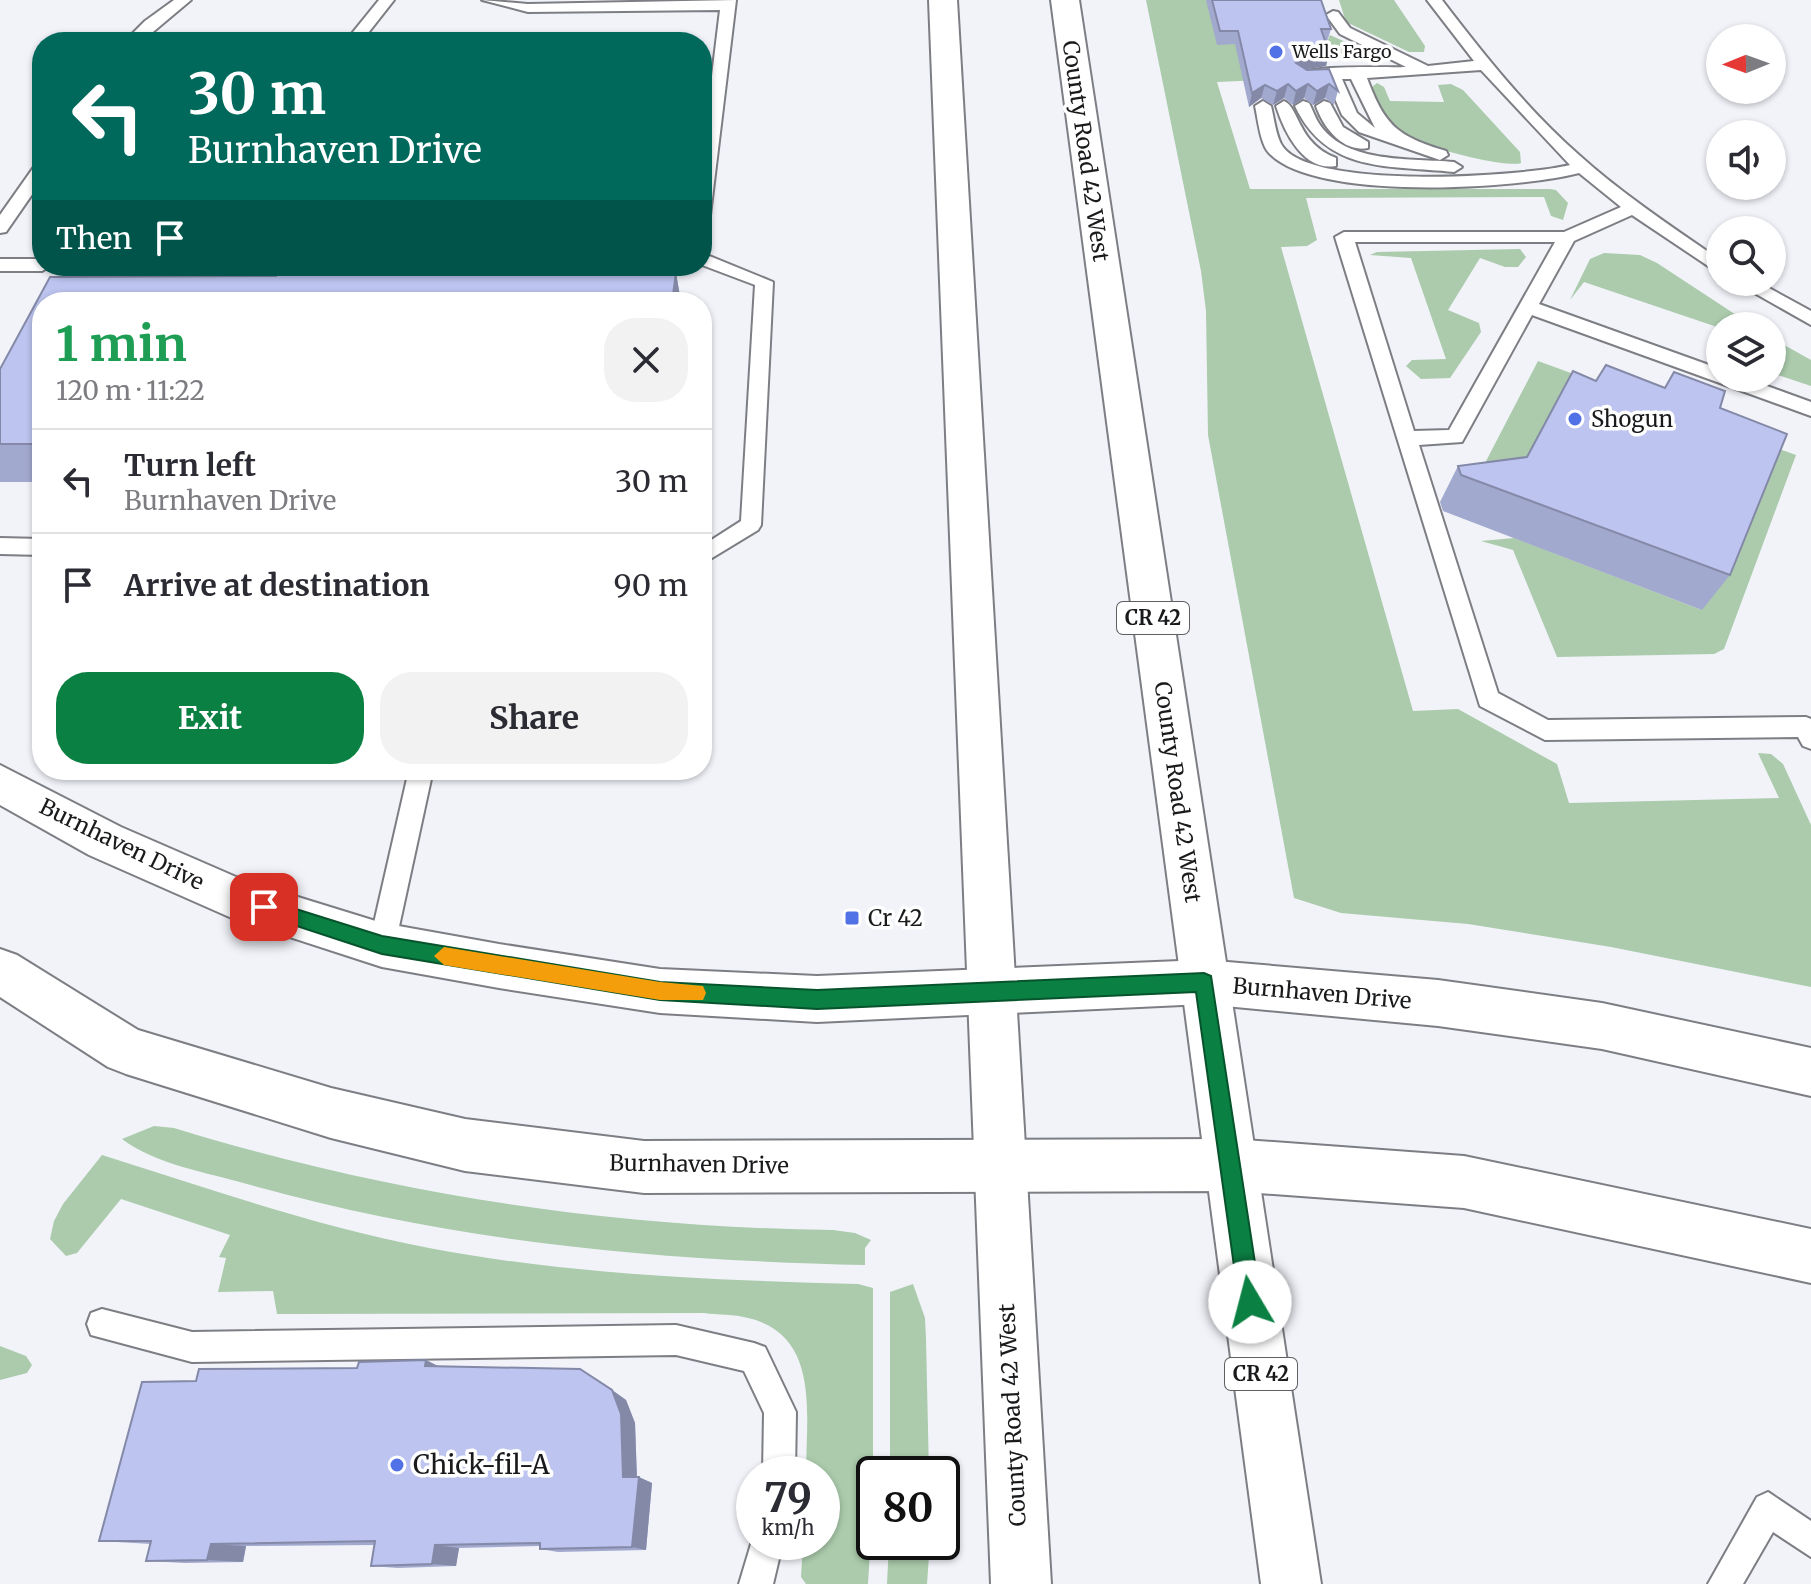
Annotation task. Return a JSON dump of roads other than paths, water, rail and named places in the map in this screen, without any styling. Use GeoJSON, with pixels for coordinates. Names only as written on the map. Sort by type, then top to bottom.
{"type":"FeatureCollection","features":[{"type":"Feature","properties":{"kind":"main road","name":"County Road 42 West"},"geometry":{"type":"LineString","coordinates":[[943,0],[1021,1584]]}},
{"type":"Feature","properties":{"kind":"main road"},"geometry":{"type":"LineString","coordinates":[[1052,0],[1074,65]]}},
{"type":"Feature","properties":{"kind":"main road","name":"County Road 42 West"},"geometry":{"type":"LineString","coordinates":[[1065,0],[1291,1584]]}},
{"type":"Feature","properties":{"kind":"main road","name":"Burnhaven Drive"},"geometry":{"type":"LineString","coordinates":[[0,783],[105,841],[234,898],[382,945],[660,991],[817,999],[1204,982],[1438,1003],[1602,1026],[1811,1072]]}},
{"type":"Feature","properties":{"kind":"main road","name":"Burnhaven Drive"},"geometry":{"type":"LineString","coordinates":[[0,971],[126,1050],[331,1113],[465,1145],[644,1167],[1231,1165],[1464,1182],[1811,1256]]}},
{"type":"Feature","properties":{"kind":"lane"},"geometry":{"type":"LineString","coordinates":[[142,32],[184,0]]}},
{"type":"Feature","properties":{"kind":"lane"},"geometry":{"type":"LineString","coordinates":[[361,32],[387,0]]}},
{"type":"Feature","properties":{"kind":"lane"},"geometry":{"type":"LineString","coordinates":[[489,0],[528,8],[729,3],[712,138]]}},
{"type":"Feature","properties":{"kind":"lane"},"geometry":{"type":"LineString","coordinates":[[1434,0],[1484,65],[1555,142],[1633,208],[1706,258]]}},
{"type":"Feature","properties":{"kind":"lane"},"geometry":{"type":"LineString","coordinates":[[1333,15],[1345,31],[1427,71]]}},
{"type":"Feature","properties":{"kind":"lane"},"geometry":{"type":"LineString","coordinates":[[712,57],[721,57]]}},
{"type":"Feature","properties":{"kind":"lane"},"geometry":{"type":"LineString","coordinates":[[1311,77],[1332,73],[1427,71],[1484,65]]}},
{"type":"Feature","properties":{"kind":"lane"},"geometry":{"type":"LineString","coordinates":[[1332,73],[1351,120],[1370,133],[1421,156]]}},
{"type":"Feature","properties":{"kind":"lane"},"geometry":{"type":"LineString","coordinates":[[1357,73],[1379,126],[1421,156]]}},
{"type":"Feature","properties":{"kind":"lane"},"geometry":{"type":"LineString","coordinates":[[1263,106],[1275,149],[1295,163],[1337,178],[1381,181],[1516,176]]}},
{"type":"Feature","properties":{"kind":"lane"},"geometry":{"type":"LineString","coordinates":[[1284,106],[1294,134],[1304,148],[1323,159],[1355,169],[1542,177],[1584,166]]}},
{"type":"Feature","properties":{"kind":"lane"},"geometry":{"type":"LineString","coordinates":[[1303,106],[1318,138],[1336,149],[1359,157],[1421,156]]}},
{"type":"Feature","properties":{"kind":"lane"},"geometry":{"type":"LineString","coordinates":[[1324,106],[1329,121],[1342,136],[1366,147],[1516,176]]}},
{"type":"Feature","properties":{"kind":"lane"},"geometry":{"type":"LineString","coordinates":[[0,228],[32,182]]}},
{"type":"Feature","properties":{"kind":"lane"},"geometry":{"type":"LineString","coordinates":[[1633,208],[1567,237],[1344,237],[1488,699],[1545,730],[1809,725]]}},
{"type":"Feature","properties":{"kind":"lane"},"geometry":{"type":"LineString","coordinates":[[1407,438],[1455,437],[1567,237]]}},
{"type":"Feature","properties":{"kind":"lane"},"geometry":{"type":"LineString","coordinates":[[712,263],[764,282],[751,525],[712,550]]}},
{"type":"Feature","properties":{"kind":"lane"},"geometry":{"type":"LineString","coordinates":[[0,265],[32,265]]}},
{"type":"Feature","properties":{"kind":"lane"},"geometry":{"type":"LineString","coordinates":[[1769,296],[1811,319]]}},
{"type":"Feature","properties":{"kind":"lane"},"geometry":{"type":"LineString","coordinates":[[1528,307],[1706,371]]}},
{"type":"Feature","properties":{"kind":"lane"},"geometry":{"type":"LineString","coordinates":[[1764,392],[1811,409]]}},
{"type":"Feature","properties":{"kind":"lane"},"geometry":{"type":"LineString","coordinates":[[0,546],[32,547]]}},
{"type":"Feature","properties":{"kind":"lane"},"geometry":{"type":"LineString","coordinates":[[382,945],[419,780]]}},
{"type":"Feature","properties":{"kind":"lane"},"geometry":{"type":"LineString","coordinates":[[102,1324],[192,1347],[676,1340],[692,1343],[754,1358],[780,1412],[779,1456]]}},
{"type":"Feature","properties":{"kind":"lane"},"geometry":{"type":"LineString","coordinates":[[1725,1584],[1768,1508],[1811,1541]]}},
{"type":"Feature","properties":{"kind":"lane"},"geometry":{"type":"LineString","coordinates":[[756,1584],[762,1560]]}},
{"type":"Feature","properties":{"kind":"place","name":"Wells Fargo"},"geometry":{"type":"Point","coordinates":[1276,52]}},
{"type":"Feature","properties":{"kind":"place","name":"Shogun"},"geometry":{"type":"Point","coordinates":[1575,419]}},
{"type":"Feature","properties":{"kind":"place","name":"Cr 42"},"geometry":{"type":"Point","coordinates":[852,918]}},
{"type":"Feature","properties":{"kind":"place","name":"Chick-fil-A"},"geometry":{"type":"Point","coordinates":[397,1465]}}]}
